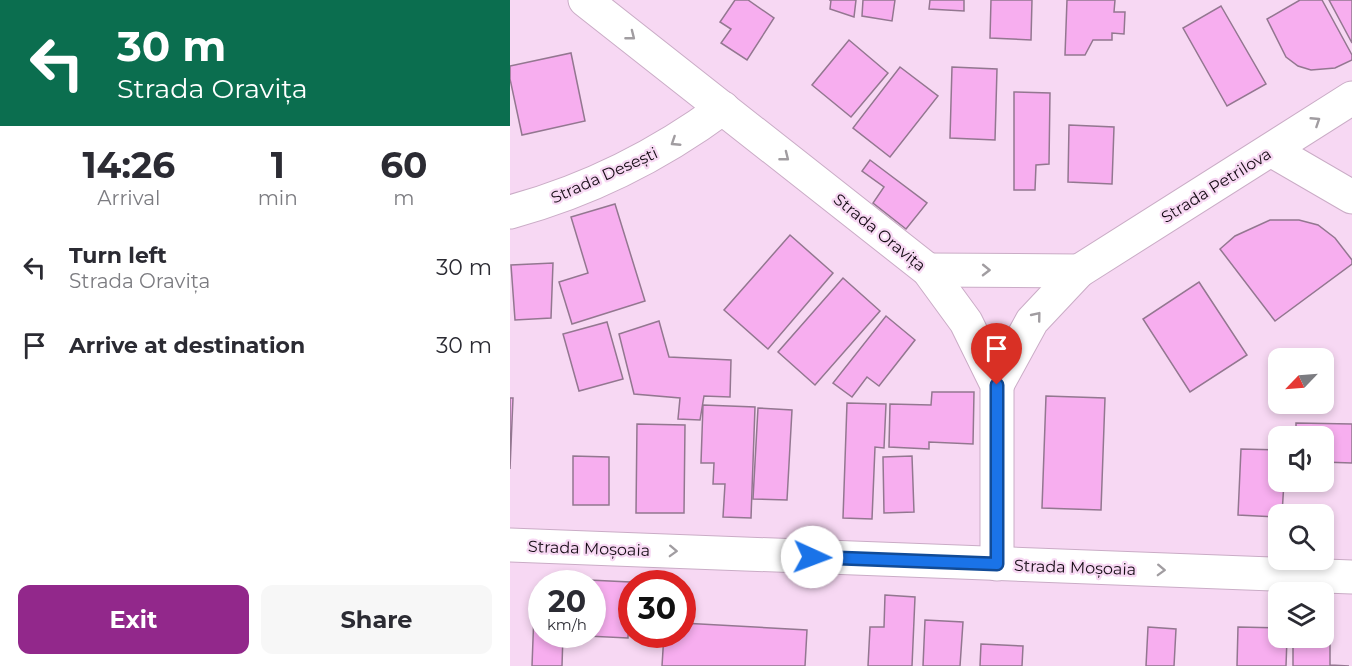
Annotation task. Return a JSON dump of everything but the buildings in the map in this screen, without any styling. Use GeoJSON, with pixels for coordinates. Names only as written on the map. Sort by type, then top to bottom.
{"type":"FeatureCollection","features":[{"type":"Feature","properties":{"kind":"street","name":"Strada Oravița"},"geometry":{"type":"LineString","coordinates":[[585,0],[928,270],[966,322],[997,385],[997,564]]}},
{"type":"Feature","properties":{"kind":"street","name":"Strada Petrilova"},"geometry":{"type":"LineString","coordinates":[[997,385],[1032,321],[1079,272],[1352,98]]}},
{"type":"Feature","properties":{"kind":"street","name":"Strada Desești"},"geometry":{"type":"LineString","coordinates":[[510,212],[569,194],[638,163],[667,147],[723,108]]}},
{"type":"Feature","properties":{"kind":"street"},"geometry":{"type":"LineString","coordinates":[[1271,150],[1352,196]]}},
{"type":"Feature","properties":{"kind":"street"},"geometry":{"type":"LineString","coordinates":[[928,270],[1079,272]]}},
{"type":"Feature","properties":{"kind":"street","name":"Strada Moșoaia"},"geometry":{"type":"LineString","coordinates":[[510,545],[1352,577]]}},
{"type":"Feature","properties":{"kind":"route"},"geometry":{"type":"LineString","coordinates":[[812,557],[997,564],[997,385]]}}]}
